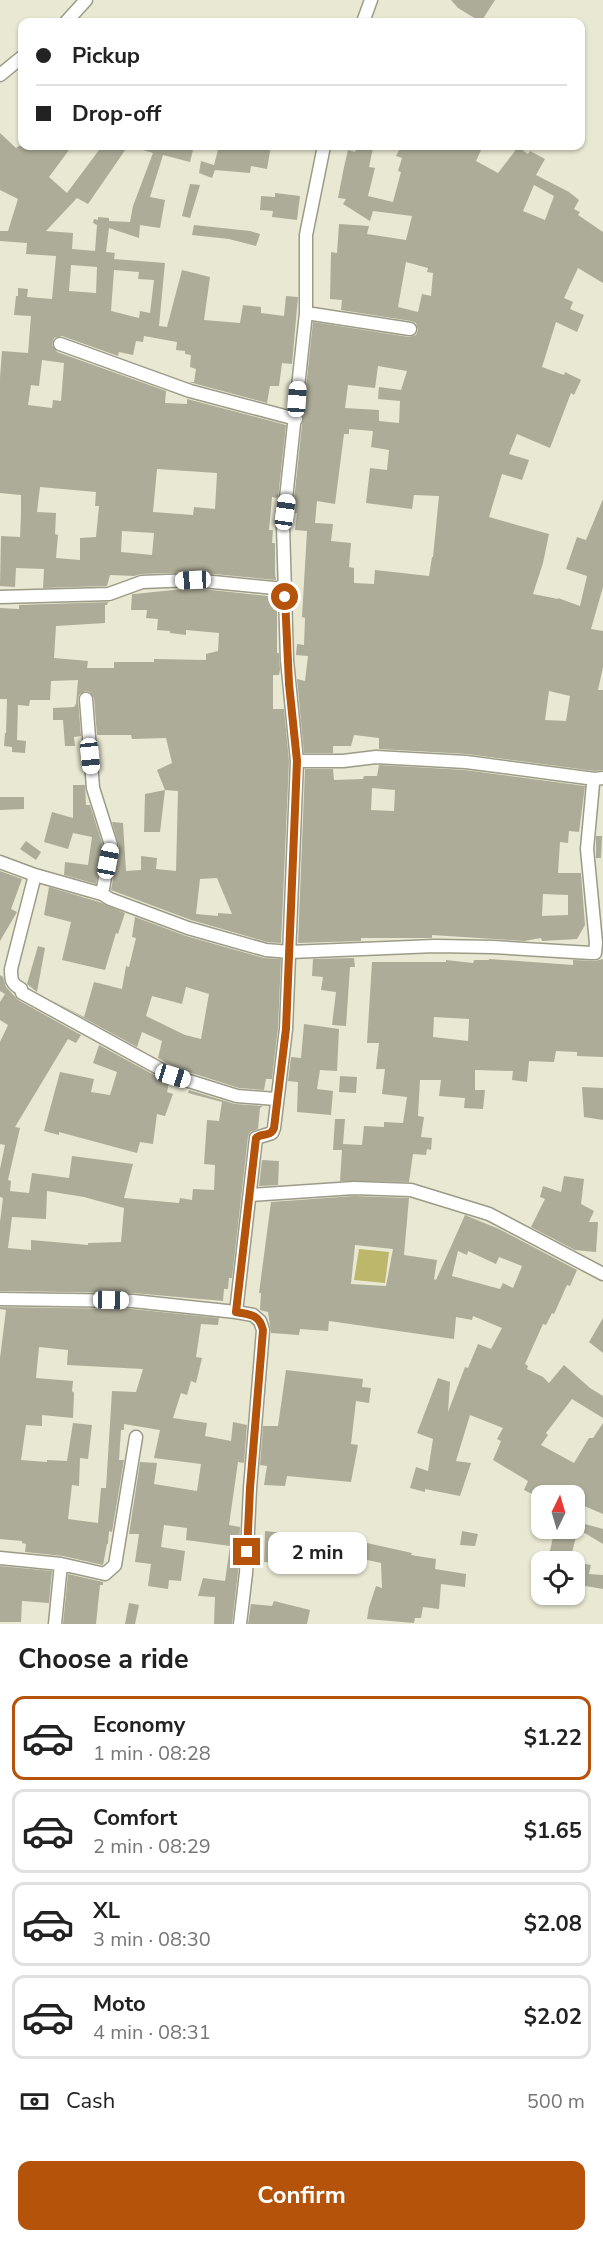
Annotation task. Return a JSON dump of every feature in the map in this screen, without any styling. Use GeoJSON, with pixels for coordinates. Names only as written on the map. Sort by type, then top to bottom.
{"type":"FeatureCollection","features":[{"type":"Feature","properties":{"kind":"street"},"geometry":{"type":"LineString","coordinates":[[70,18],[86,0]]}},
{"type":"Feature","properties":{"kind":"street"},"geometry":{"type":"LineString","coordinates":[[364,18],[371,0]]}},
{"type":"Feature","properties":{"kind":"street"},"geometry":{"type":"LineString","coordinates":[[0,75],[18,60]]}},
{"type":"Feature","properties":{"kind":"street"},"geometry":{"type":"LineString","coordinates":[[236,1312],[256,1138],[272,1133],[286,1029],[297,761],[287,660],[283,526],[306,313],[306,235],[323,150]]}},
{"type":"Feature","properties":{"kind":"street"},"geometry":{"type":"LineString","coordinates":[[306,313],[410,329]]}},
{"type":"Feature","properties":{"kind":"street"},"geometry":{"type":"LineString","coordinates":[[60,344],[190,391],[296,419]]}},
{"type":"Feature","properties":{"kind":"street"},"geometry":{"type":"LineString","coordinates":[[0,597],[109,594],[142,582],[193,580],[284,590],[284,576]]}},
{"type":"Feature","properties":{"kind":"street"},"geometry":{"type":"LineString","coordinates":[[86,699],[93,788],[111,845],[102,894]]}},
{"type":"Feature","properties":{"kind":"street"},"geometry":{"type":"LineString","coordinates":[[0,862],[35,875],[102,894],[188,928],[266,950],[290,952],[435,946],[595,953],[587,849],[599,778],[466,762],[376,757],[343,761],[297,761]]}},
{"type":"Feature","properties":{"kind":"street"},"geometry":{"type":"LineString","coordinates":[[35,875],[11,969],[11,980],[21,989],[22,993],[173,1076],[237,1096],[276,1098]]}},
{"type":"Feature","properties":{"kind":"street"},"geometry":{"type":"LineString","coordinates":[[250,1195],[354,1188],[411,1191],[489,1214],[603,1274]]}},
{"type":"Feature","properties":{"kind":"street"},"geometry":{"type":"LineString","coordinates":[[0,1299],[133,1301],[236,1312],[253,1315],[260,1321],[263,1330],[250,1488],[246,1573],[240,1624]]}},
{"type":"Feature","properties":{"kind":"street"},"geometry":{"type":"LineString","coordinates":[[0,1558],[61,1564],[105,1574],[115,1565],[136,1437]]}},
{"type":"Feature","properties":{"kind":"street"},"geometry":{"type":"LineString","coordinates":[[55,1624],[61,1564]]}},
{"type":"Feature","properties":{"kind":"shaded area"},"geometry":{"type":"Polygon","coordinates":[[[359,1249],[389,1252],[385,1283],[354,1280],[359,1249]]]}},
{"type":"Feature","properties":{"kind":"building"},"geometry":{"type":"Polygon","coordinates":[[[451,0],[495,0],[484,18],[474,18],[458,8],[451,0]]]}},
{"type":"Feature","properties":{"kind":"building"},"geometry":{"type":"Polygon","coordinates":[[[0,133],[16,148],[18,147],[18,150],[69,150],[49,177],[67,193],[99,150],[125,150],[88,204],[77,198],[46,231],[73,233],[72,249],[95,251],[97,225],[93,223],[94,219],[98,220],[98,217],[109,218],[109,221],[130,222],[133,206],[153,153],[143,150],[193,150],[190,162],[163,155],[150,197],[165,200],[160,228],[140,225],[139,238],[109,228],[106,252],[115,253],[114,259],[165,263],[159,326],[167,327],[182,270],[210,277],[204,320],[240,323],[243,305],[261,307],[261,313],[284,316],[286,296],[298,297],[292,364],[282,363],[279,386],[270,386],[267,403],[189,382],[194,382],[196,369],[190,367],[191,355],[185,354],[185,351],[176,350],[177,342],[144,336],[143,342],[136,341],[133,355],[119,352],[118,356],[62,336],[54,338],[52,345],[57,352],[166,391],[165,403],[187,404],[187,399],[286,425],[278,498],[272,497],[269,530],[273,530],[272,543],[275,543],[276,580],[193,572],[134,576],[110,575],[107,586],[43,588],[44,569],[16,568],[15,587],[0,586],[1,536],[20,537],[21,515],[21,495],[0,493],[2,351],[28,353],[31,316],[14,315],[18,288],[28,289],[27,297],[52,299],[56,256],[26,254],[27,243],[0,241],[0,231],[8,231],[18,199],[0,190],[0,133]],[[71,265],[69,291],[96,293],[97,267],[71,265]],[[114,270],[111,311],[139,318],[140,311],[150,313],[154,280],[138,279],[139,272],[114,270]],[[42,360],[39,386],[31,385],[28,405],[52,408],[53,400],[61,401],[64,363],[42,360]],[[157,469],[153,512],[193,515],[194,507],[215,509],[217,473],[157,469]],[[40,487],[37,512],[56,513],[55,534],[58,535],[56,558],[80,560],[80,538],[96,537],[99,506],[95,506],[96,492],[40,487]],[[122,531],[121,552],[152,555],[154,533],[122,531]]]}},
{"type":"Feature","properties":{"kind":"building"},"geometry":{"type":"Polygon","coordinates":[[[218,150],[270,150],[267,169],[251,166],[250,173],[215,170],[212,178],[199,173],[201,161],[214,165],[218,150]]]}},
{"type":"Feature","properties":{"kind":"building"},"geometry":{"type":"Polygon","coordinates":[[[348,150],[355,152],[356,150],[373,150],[369,167],[375,168],[368,196],[393,202],[401,172],[398,171],[402,158],[396,156],[399,150],[481,150],[476,161],[498,173],[516,150],[522,150],[528,154],[530,151],[545,159],[536,175],[569,192],[579,200],[574,209],[580,212],[578,215],[603,232],[603,283],[578,268],[564,298],[573,302],[570,309],[584,315],[577,332],[556,322],[542,367],[564,375],[565,372],[581,380],[574,395],[571,393],[550,448],[517,434],[509,454],[529,460],[522,480],[502,474],[489,517],[549,534],[533,594],[558,598],[580,606],[587,576],[566,569],[577,537],[586,540],[603,499],[603,587],[591,629],[603,631],[603,667],[598,690],[603,690],[603,770],[595,771],[467,754],[379,749],[379,738],[354,735],[351,746],[333,746],[333,753],[304,753],[297,679],[305,681],[308,656],[296,655],[297,644],[304,645],[305,618],[302,617],[307,531],[295,530],[297,513],[295,513],[296,500],[294,500],[313,322],[409,337],[416,335],[418,330],[416,323],[411,321],[341,310],[342,300],[330,299],[331,252],[337,253],[339,224],[369,226],[367,234],[406,240],[412,216],[373,211],[370,221],[343,204],[346,199],[338,198],[348,150]],[[534,185],[523,211],[545,220],[554,196],[534,185]],[[406,262],[398,307],[418,312],[422,294],[431,296],[433,273],[427,272],[428,268],[406,262]],[[378,366],[375,388],[348,385],[345,408],[379,410],[379,421],[399,423],[400,401],[378,399],[379,387],[401,390],[407,371],[378,366]],[[349,429],[349,434],[344,434],[335,504],[317,501],[315,523],[333,524],[331,541],[351,543],[349,567],[354,568],[354,583],[374,584],[375,570],[429,576],[439,496],[414,495],[412,509],[366,503],[370,468],[387,470],[389,450],[371,447],[373,431],[349,429]],[[549,691],[545,720],[566,721],[570,696],[549,691]]]}},
{"type":"Feature","properties":{"kind":"building"},"geometry":{"type":"Polygon","coordinates":[[[190,184],[200,185],[190,218],[182,216],[190,184]]]}},
{"type":"Feature","properties":{"kind":"building"},"geometry":{"type":"Polygon","coordinates":[[[275,193],[300,196],[297,220],[272,217],[273,211],[260,210],[261,196],[275,197],[275,193]]]}},
{"type":"Feature","properties":{"kind":"building"},"geometry":{"type":"Polygon","coordinates":[[[194,225],[260,234],[256,246],[229,239],[192,235],[194,225]]]}},
{"type":"Feature","properties":{"kind":"building"},"geometry":{"type":"Polygon","coordinates":[[[193,588],[277,597],[277,653],[279,653],[280,670],[279,675],[273,675],[273,709],[284,709],[289,761],[281,943],[267,942],[191,920],[111,890],[119,846],[112,822],[123,823],[126,871],[141,870],[141,856],[157,858],[156,869],[176,871],[178,791],[165,790],[157,770],[172,763],[166,738],[132,739],[131,735],[97,735],[94,698],[90,692],[85,691],[79,695],[78,699],[81,736],[74,737],[75,746],[65,746],[63,720],[53,720],[53,708],[74,707],[78,680],[51,681],[50,700],[30,700],[29,706],[18,705],[17,740],[26,741],[25,753],[12,752],[12,747],[4,746],[7,699],[0,699],[0,608],[19,609],[19,605],[108,602],[105,605],[105,623],[56,626],[54,658],[88,661],[87,668],[114,668],[114,662],[154,662],[154,659],[206,660],[206,654],[218,651],[219,633],[186,630],[186,635],[157,630],[158,619],[146,618],[147,610],[131,610],[132,594],[193,588]],[[217,878],[200,879],[196,914],[218,916],[218,913],[232,914],[217,878]]]}},
{"type":"Feature","properties":{"kind":"building"},"geometry":{"type":"Polygon","coordinates":[[[379,765],[465,770],[585,786],[579,832],[569,831],[568,843],[560,842],[558,873],[581,873],[585,925],[577,939],[542,941],[541,938],[524,941],[432,935],[432,938],[361,938],[361,941],[298,943],[305,769],[333,769],[334,780],[377,776],[379,765]],[[372,788],[371,810],[394,811],[395,790],[372,788]],[[543,894],[542,916],[568,915],[568,895],[543,894]]]}},
{"type":"Feature","properties":{"kind":"building"},"geometry":{"type":"Polygon","coordinates":[[[73,785],[85,785],[86,805],[90,805],[103,846],[96,884],[64,875],[65,862],[88,865],[92,837],[73,833],[68,849],[44,842],[52,812],[73,818],[73,785]]]}},
{"type":"Feature","properties":{"kind":"building"},"geometry":{"type":"Polygon","coordinates":[[[165,790],[160,832],[144,832],[145,794],[165,790]]]}},
{"type":"Feature","properties":{"kind":"building"},"geometry":{"type":"Polygon","coordinates":[[[0,797],[24,797],[24,809],[0,810],[0,797]]]}},
{"type":"Feature","properties":{"kind":"building"},"geometry":{"type":"Polygon","coordinates":[[[596,836],[602,836],[601,858],[596,858],[596,836]]]}},
{"type":"Feature","properties":{"kind":"building"},"geometry":{"type":"Polygon","coordinates":[[[26,841],[41,852],[36,860],[20,849],[26,841]]]}},
{"type":"Feature","properties":{"kind":"building"},"geometry":{"type":"Polygon","coordinates":[[[0,871],[22,879],[11,909],[17,912],[0,941],[0,871]]]}},
{"type":"Feature","properties":{"kind":"building"},"geometry":{"type":"Polygon","coordinates":[[[49,887],[99,902],[125,913],[118,934],[116,933],[105,970],[62,960],[71,922],[44,915],[49,887]]]}},
{"type":"Feature","properties":{"kind":"building"},"geometry":{"type":"Polygon","coordinates":[[[135,917],[186,936],[264,958],[281,959],[278,1028],[272,1079],[266,1079],[264,1090],[239,1088],[176,1068],[158,1058],[162,1041],[142,1032],[137,1047],[51,1000],[84,1017],[94,982],[122,989],[126,966],[129,967],[136,938],[132,937],[135,917]],[[186,987],[182,1004],[152,996],[146,1016],[185,1035],[201,1039],[209,994],[186,987]]]}},
{"type":"Feature","properties":{"kind":"building"},"geometry":{"type":"Polygon","coordinates":[[[38,946],[45,948],[37,992],[27,984],[38,946]]]}},
{"type":"Feature","properties":{"kind":"building"},"geometry":{"type":"Polygon","coordinates":[[[354,958],[355,967],[350,967],[346,1026],[332,1025],[336,992],[321,990],[323,977],[312,976],[313,959],[354,958]]]}},
{"type":"Feature","properties":{"kind":"building"},"geometry":{"type":"Polygon","coordinates":[[[603,959],[603,1057],[577,1056],[577,1052],[556,1051],[554,1062],[529,1061],[527,1082],[512,1080],[513,1071],[475,1070],[475,1090],[485,1090],[483,1109],[464,1108],[465,1098],[439,1096],[441,1080],[420,1080],[418,1116],[424,1117],[421,1137],[432,1138],[431,1150],[427,1149],[426,1155],[413,1154],[409,1182],[340,1181],[342,1150],[333,1150],[335,1119],[345,1119],[343,1144],[362,1145],[364,1126],[384,1127],[384,1122],[403,1123],[407,1097],[382,1094],[385,1069],[376,1069],[379,1043],[367,1043],[372,962],[446,962],[446,960],[473,963],[474,960],[573,965],[573,960],[603,959]],[[434,1017],[433,1037],[468,1041],[469,1019],[434,1017]]]}},
{"type":"Feature","properties":{"kind":"building"},"geometry":{"type":"Polygon","coordinates":[[[0,975],[6,987],[18,1000],[81,1035],[76,1043],[68,1039],[15,1127],[20,1128],[8,1180],[11,1181],[10,1191],[29,1193],[32,1173],[69,1178],[72,1156],[133,1164],[124,1198],[179,1203],[180,1198],[192,1200],[193,1189],[214,1190],[215,1165],[204,1164],[207,1120],[219,1121],[222,1102],[188,1093],[189,1090],[235,1104],[263,1106],[260,1108],[258,1129],[250,1132],[248,1137],[232,1278],[229,1278],[228,1289],[224,1289],[223,1301],[133,1293],[0,1291],[0,1222],[3,1198],[0,1197],[0,1169],[5,1145],[0,1144],[0,1042],[8,1025],[0,1020],[0,1002],[5,994],[0,991],[0,975]],[[47,1191],[46,1219],[12,1217],[8,1248],[31,1250],[31,1240],[88,1245],[88,1243],[121,1242],[124,1208],[84,1197],[47,1191]]]}},
{"type":"Feature","properties":{"kind":"building"},"geometry":{"type":"Polygon","coordinates":[[[304,1024],[339,1029],[337,1071],[320,1070],[317,1089],[333,1091],[331,1115],[297,1112],[298,1082],[288,1081],[291,1057],[301,1058],[304,1024]]]}},
{"type":"Feature","properties":{"kind":"building"},"geometry":{"type":"Polygon","coordinates":[[[99,1045],[169,1083],[167,1092],[173,1094],[165,1116],[157,1114],[153,1144],[140,1142],[137,1153],[59,1132],[59,1135],[44,1131],[60,1072],[94,1079],[91,1092],[110,1095],[117,1072],[93,1063],[99,1045]]]}},
{"type":"Feature","properties":{"kind":"building"},"geometry":{"type":"Polygon","coordinates":[[[340,1076],[357,1077],[356,1093],[339,1092],[340,1076]]]}},
{"type":"Feature","properties":{"kind":"building"},"geometry":{"type":"Polygon","coordinates":[[[582,1087],[603,1088],[603,1120],[584,1117],[582,1087]]]}},
{"type":"Feature","properties":{"kind":"building"},"geometry":{"type":"Polygon","coordinates":[[[262,1160],[279,1161],[278,1185],[259,1186],[262,1160]]]}},
{"type":"Feature","properties":{"kind":"building"},"geometry":{"type":"Polygon","coordinates":[[[564,1176],[584,1179],[581,1204],[594,1211],[589,1222],[598,1222],[596,1252],[575,1250],[531,1227],[545,1199],[540,1197],[543,1186],[561,1192],[564,1176]]]}},
{"type":"Feature","properties":{"kind":"building"},"geometry":{"type":"Polygon","coordinates":[[[354,1196],[409,1198],[404,1255],[437,1260],[434,1279],[436,1280],[465,1215],[499,1229],[577,1270],[570,1286],[567,1285],[554,1314],[552,1313],[546,1325],[543,1324],[525,1364],[528,1366],[527,1369],[543,1377],[549,1383],[564,1365],[590,1388],[603,1396],[603,1418],[572,1399],[546,1433],[548,1435],[541,1445],[574,1463],[589,1438],[593,1438],[603,1423],[603,1514],[585,1506],[585,1485],[531,1485],[531,1494],[524,1490],[528,1481],[493,1460],[501,1441],[497,1439],[503,1428],[470,1415],[456,1461],[471,1463],[460,1496],[410,1488],[416,1467],[428,1471],[433,1439],[417,1433],[438,1378],[450,1382],[448,1412],[465,1367],[468,1368],[478,1344],[491,1349],[502,1328],[473,1316],[472,1320],[456,1317],[454,1339],[329,1321],[328,1331],[300,1329],[299,1335],[271,1333],[268,1312],[260,1310],[261,1293],[259,1293],[271,1202],[354,1196]],[[355,1245],[351,1284],[386,1286],[393,1249],[355,1245]],[[458,1251],[452,1276],[500,1289],[503,1283],[513,1288],[522,1266],[499,1257],[496,1264],[468,1251],[467,1255],[458,1251]]]}},
{"type":"Feature","properties":{"kind":"building"},"geometry":{"type":"Polygon","coordinates":[[[0,1307],[132,1309],[219,1318],[218,1325],[201,1324],[196,1357],[202,1358],[196,1383],[191,1381],[187,1395],[181,1393],[173,1418],[207,1423],[205,1436],[231,1441],[233,1422],[247,1425],[244,1463],[238,1462],[229,1525],[240,1527],[232,1624],[214,1624],[215,1597],[198,1596],[203,1578],[225,1581],[230,1546],[186,1540],[187,1528],[164,1525],[161,1547],[185,1551],[181,1581],[169,1580],[168,1589],[148,1586],[151,1564],[135,1562],[139,1534],[129,1534],[140,1462],[157,1463],[154,1484],[197,1491],[201,1464],[154,1458],[160,1430],[124,1424],[124,1430],[121,1430],[119,1460],[124,1460],[112,1532],[109,1531],[103,1565],[63,1556],[25,1552],[26,1544],[22,1541],[0,1539],[0,1358],[6,1310],[0,1307]],[[39,1347],[36,1378],[73,1381],[73,1418],[42,1415],[42,1426],[26,1425],[21,1460],[67,1461],[73,1423],[92,1425],[88,1459],[80,1458],[79,1486],[72,1485],[68,1519],[98,1523],[101,1488],[106,1488],[112,1391],[136,1392],[143,1369],[67,1365],[68,1350],[39,1347]]]}},
{"type":"Feature","properties":{"kind":"building"},"geometry":{"type":"Polygon","coordinates":[[[603,1318],[603,1353],[589,1342],[603,1318]]]}},
{"type":"Feature","properties":{"kind":"building"},"geometry":{"type":"Polygon","coordinates":[[[286,1370],[363,1379],[362,1387],[371,1388],[369,1403],[356,1401],[351,1444],[358,1445],[351,1482],[287,1476],[285,1486],[264,1485],[267,1466],[260,1465],[263,1426],[278,1426],[286,1370]]]}},
{"type":"Feature","properties":{"kind":"building"},"geometry":{"type":"Polygon","coordinates":[[[585,1524],[603,1529],[603,1544],[585,1533],[585,1524]]]}},
{"type":"Feature","properties":{"kind":"building"},"geometry":{"type":"Polygon","coordinates":[[[265,1531],[295,1534],[294,1565],[264,1562],[265,1531]]]}},
{"type":"Feature","properties":{"kind":"building"},"geometry":{"type":"Polygon","coordinates":[[[462,1531],[478,1534],[475,1546],[460,1545],[462,1531]]]}},
{"type":"Feature","properties":{"kind":"building"},"geometry":{"type":"Polygon","coordinates":[[[553,1539],[575,1539],[572,1551],[550,1551],[553,1539]]]}},
{"type":"Feature","properties":{"kind":"building"},"geometry":{"type":"Polygon","coordinates":[[[358,1541],[436,1559],[435,1569],[466,1574],[465,1587],[441,1584],[439,1609],[423,1607],[421,1618],[415,1618],[414,1623],[367,1619],[376,1586],[382,1588],[381,1563],[354,1557],[358,1541]]]}},
{"type":"Feature","properties":{"kind":"building"},"geometry":{"type":"Polygon","coordinates":[[[585,1564],[591,1565],[589,1574],[603,1575],[603,1589],[585,1586],[585,1564]]]}},
{"type":"Feature","properties":{"kind":"building"},"geometry":{"type":"Polygon","coordinates":[[[0,1566],[52,1571],[49,1603],[22,1601],[21,1622],[0,1622],[0,1566]]]}},
{"type":"Feature","properties":{"kind":"building"},"geometry":{"type":"Polygon","coordinates":[[[68,1574],[103,1582],[103,1585],[100,1585],[96,1624],[63,1624],[68,1574]]]}},
{"type":"Feature","properties":{"kind":"building"},"geometry":{"type":"Polygon","coordinates":[[[274,1601],[310,1610],[307,1624],[248,1624],[251,1604],[272,1606],[274,1601]]]}},
{"type":"Feature","properties":{"kind":"building"},"geometry":{"type":"Polygon","coordinates":[[[129,1603],[139,1605],[135,1624],[125,1624],[129,1603]]]}},
{"type":"Feature","properties":{"kind":"route"},"geometry":{"type":"LineString","coordinates":[[247,1552],[263,1330],[260,1321],[253,1315],[236,1312],[256,1138],[272,1133],[274,1128],[286,1029],[297,761],[287,660],[285,597]]}}]}
